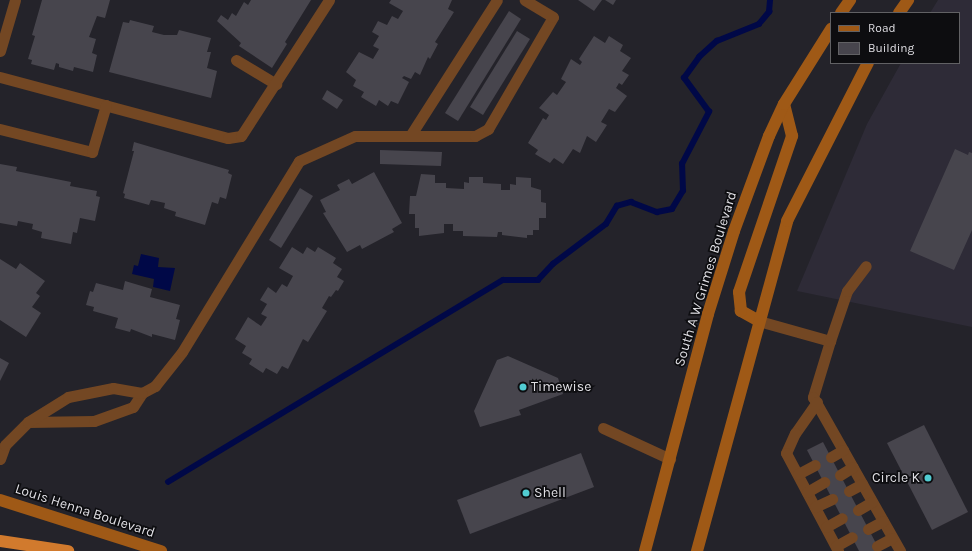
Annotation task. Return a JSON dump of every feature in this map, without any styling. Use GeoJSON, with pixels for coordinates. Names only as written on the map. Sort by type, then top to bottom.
{"type":"FeatureCollection","features":[{"type":"Feature","properties":{"kind":"highway"},"geometry":{"type":"LineString","coordinates":[[0,541],[68,551]]}},
{"type":"Feature","properties":{"kind":"main road"},"geometry":{"type":"LineString","coordinates":[[842,12],[850,0]]}},
{"type":"Feature","properties":{"kind":"main road"},"geometry":{"type":"LineString","coordinates":[[900,12],[908,0]]}},
{"type":"Feature","properties":{"kind":"main road","name":"South A W Grimes Boulevard"},"geometry":{"type":"LineString","coordinates":[[645,550],[708,314],[734,231],[769,136],[784,104],[830,32]]}},
{"type":"Feature","properties":{"kind":"main road"},"geometry":{"type":"LineString","coordinates":[[697,551],[787,221],[867,64]]}},
{"type":"Feature","properties":{"kind":"main road"},"geometry":{"type":"LineString","coordinates":[[760,321],[741,311],[739,292],[792,136],[784,104]]}},
{"type":"Feature","properties":{"kind":"main road","name":"Louis Henna Boulevard"},"geometry":{"type":"LineString","coordinates":[[0,500],[161,551]]}},
{"type":"Feature","properties":{"kind":"lane"},"geometry":{"type":"LineString","coordinates":[[0,51],[15,0]]}},
{"type":"Feature","properties":{"kind":"lane"},"geometry":{"type":"LineString","coordinates":[[0,77],[228,138],[241,136],[248,129],[329,0]]}},
{"type":"Feature","properties":{"kind":"lane"},"geometry":{"type":"LineString","coordinates":[[410,136],[497,0]]}},
{"type":"Feature","properties":{"kind":"lane"},"geometry":{"type":"LineString","coordinates":[[28,422],[94,421],[133,408],[142,393],[155,386],[182,352],[299,161],[354,136],[475,136],[488,129],[553,17],[525,0]]}},
{"type":"Feature","properties":{"kind":"lane"},"geometry":{"type":"LineString","coordinates":[[236,60],[276,84]]}},
{"type":"Feature","properties":{"kind":"lane"},"geometry":{"type":"LineString","coordinates":[[0,129],[92,152],[106,105]]}},
{"type":"Feature","properties":{"kind":"lane"},"geometry":{"type":"LineString","coordinates":[[866,266],[847,291],[813,397],[900,551]]}},
{"type":"Feature","properties":{"kind":"lane"},"geometry":{"type":"LineString","coordinates":[[760,321],[830,341]]}},
{"type":"Feature","properties":{"kind":"lane"},"geometry":{"type":"LineString","coordinates":[[0,459],[5,445],[28,422],[68,397],[113,388],[142,393]]}},
{"type":"Feature","properties":{"kind":"lane"},"geometry":{"type":"LineString","coordinates":[[817,402],[795,433],[786,453],[837,548],[852,537]]}},
{"type":"Feature","properties":{"kind":"lane"},"geometry":{"type":"LineString","coordinates":[[603,428],[670,459]]}},
{"type":"Feature","properties":{"kind":"lane"},"geometry":{"type":"LineString","coordinates":[[831,457],[844,450]]}},
{"type":"Feature","properties":{"kind":"lane"},"geometry":{"type":"LineString","coordinates":[[798,474],[815,465]]}},
{"type":"Feature","properties":{"kind":"lane"},"geometry":{"type":"LineString","coordinates":[[840,475],[853,467]]}},
{"type":"Feature","properties":{"kind":"lane"},"geometry":{"type":"LineString","coordinates":[[807,492],[824,482]]}},
{"type":"Feature","properties":{"kind":"lane"},"geometry":{"type":"LineString","coordinates":[[849,491],[862,484]]}},
{"type":"Feature","properties":{"kind":"lane"},"geometry":{"type":"LineString","coordinates":[[815,508],[832,499]]}},
{"type":"Feature","properties":{"kind":"lane"},"geometry":{"type":"LineString","coordinates":[[858,510],[872,502]]}},
{"type":"Feature","properties":{"kind":"lane"},"geometry":{"type":"LineString","coordinates":[[826,527],[842,518]]}},
{"type":"Feature","properties":{"kind":"lane"},"geometry":{"type":"LineString","coordinates":[[868,529],[883,521]]}},
{"type":"Feature","properties":{"kind":"lane"},"geometry":{"type":"LineString","coordinates":[[877,546],[892,538]]}},
{"type":"Feature","properties":{"kind":"shaded area"},"geometry":{"type":"Polygon","coordinates":[[[938,0],[972,0],[972,327],[797,291],[867,124],[900,64],[960,64],[960,12],[931,12],[938,0]]]}},
{"type":"Feature","properties":{"kind":"shaded area"},"geometry":{"type":"Polygon","coordinates":[[[141,254],[159,258],[158,267],[175,268],[170,291],[153,287],[154,279],[132,274],[134,265],[138,266],[141,254]]]}},
{"type":"Feature","properties":{"kind":"building"},"geometry":{"type":"Polygon","coordinates":[[[42,0],[110,0],[105,18],[97,16],[89,37],[96,39],[92,53],[97,55],[93,72],[74,67],[73,71],[59,67],[59,64],[56,63],[54,70],[31,64],[32,60],[28,59],[35,36],[32,35],[42,0]]]}},
{"type":"Feature","properties":{"kind":"building"},"geometry":{"type":"Polygon","coordinates":[[[251,0],[311,0],[285,42],[287,44],[272,68],[239,46],[241,43],[217,21],[221,15],[228,20],[232,13],[236,16],[244,2],[248,5],[251,0]]]}},
{"type":"Feature","properties":{"kind":"building"},"geometry":{"type":"Polygon","coordinates":[[[391,0],[452,0],[448,9],[454,12],[435,42],[438,44],[430,59],[428,57],[420,75],[415,72],[411,79],[404,76],[402,78],[409,82],[398,104],[391,101],[388,106],[379,100],[376,106],[361,97],[364,92],[353,86],[356,80],[346,72],[359,52],[373,59],[379,49],[373,46],[379,36],[372,32],[378,21],[387,25],[392,16],[398,19],[403,11],[389,3],[391,0]]]}},
{"type":"Feature","properties":{"kind":"building"},"geometry":{"type":"Polygon","coordinates":[[[578,0],[602,0],[594,11],[578,0]]]}},
{"type":"Feature","properties":{"kind":"building"},"geometry":{"type":"Polygon","coordinates":[[[605,0],[616,0],[613,5],[605,0]]]}},
{"type":"Feature","properties":{"kind":"building"},"geometry":{"type":"Polygon","coordinates":[[[509,11],[521,19],[458,121],[445,113],[509,11]]]}},
{"type":"Feature","properties":{"kind":"building"},"geometry":{"type":"Polygon","coordinates":[[[130,20],[154,26],[152,32],[164,35],[177,35],[179,30],[211,38],[207,52],[211,52],[207,68],[217,71],[211,98],[109,72],[123,22],[129,23],[130,20]]]}},
{"type":"Feature","properties":{"kind":"building"},"geometry":{"type":"Polygon","coordinates":[[[517,31],[530,39],[483,115],[470,107],[517,31]]]}},
{"type":"Feature","properties":{"kind":"building"},"geometry":{"type":"Polygon","coordinates":[[[594,36],[605,43],[609,36],[623,45],[620,51],[631,58],[622,71],[629,75],[622,85],[619,83],[616,88],[627,96],[615,112],[609,109],[601,122],[607,125],[596,142],[587,136],[580,153],[573,149],[563,164],[554,158],[550,163],[535,154],[538,150],[528,143],[543,118],[546,120],[549,115],[539,108],[553,92],[557,95],[566,82],[561,79],[571,59],[580,65],[582,62],[579,59],[594,36]]]}},
{"type":"Feature","properties":{"kind":"building"},"geometry":{"type":"Polygon","coordinates":[[[327,90],[343,100],[337,109],[322,99],[327,90]]]}},
{"type":"Feature","properties":{"kind":"building"},"geometry":{"type":"Polygon","coordinates":[[[134,142],[229,170],[228,173],[232,175],[226,199],[220,197],[218,204],[212,202],[205,225],[175,216],[176,212],[164,208],[165,203],[151,200],[149,205],[124,198],[125,194],[123,193],[134,151],[132,151],[134,142]]]}},
{"type":"Feature","properties":{"kind":"building"},"geometry":{"type":"Polygon","coordinates":[[[955,149],[968,155],[969,152],[972,153],[972,230],[954,270],[910,251],[955,149]]]}},
{"type":"Feature","properties":{"kind":"building"},"geometry":{"type":"Polygon","coordinates":[[[380,150],[442,152],[441,166],[380,164],[380,150]]]}},
{"type":"Feature","properties":{"kind":"building"},"geometry":{"type":"Polygon","coordinates":[[[0,164],[17,167],[16,171],[71,182],[70,186],[97,191],[96,196],[100,197],[95,221],[80,218],[77,233],[73,232],[71,244],[41,238],[42,232],[32,229],[33,224],[18,221],[17,226],[0,223],[0,164]]]}},
{"type":"Feature","properties":{"kind":"building"},"geometry":{"type":"Polygon","coordinates":[[[374,172],[402,223],[392,229],[394,232],[362,249],[360,245],[347,252],[323,213],[326,212],[320,200],[340,190],[337,185],[349,179],[352,184],[374,172]]]}},
{"type":"Feature","properties":{"kind":"building"},"geometry":{"type":"Polygon","coordinates":[[[421,174],[435,175],[435,183],[446,183],[446,188],[464,189],[464,182],[469,183],[469,177],[483,177],[483,183],[501,184],[501,190],[510,190],[510,184],[516,185],[516,177],[531,178],[531,187],[541,190],[541,202],[546,203],[546,218],[539,218],[539,230],[533,230],[533,235],[527,235],[527,238],[502,235],[502,232],[498,232],[497,237],[463,236],[463,231],[453,231],[453,224],[444,224],[444,233],[419,236],[419,228],[415,228],[415,214],[409,214],[410,196],[416,196],[421,174]]]}},
{"type":"Feature","properties":{"kind":"building"},"geometry":{"type":"Polygon","coordinates":[[[300,188],[313,196],[281,248],[269,240],[300,188]]]}},
{"type":"Feature","properties":{"kind":"building"},"geometry":{"type":"Polygon","coordinates":[[[292,247],[303,254],[307,247],[315,252],[318,247],[336,258],[333,263],[342,269],[337,277],[344,281],[338,291],[336,290],[331,297],[329,296],[322,308],[327,311],[308,342],[303,339],[288,369],[282,366],[277,374],[266,368],[263,373],[249,364],[252,359],[242,353],[246,346],[235,339],[248,317],[261,326],[267,317],[261,314],[267,304],[260,300],[268,287],[276,293],[282,284],[287,287],[293,276],[279,268],[292,247]]]}},
{"type":"Feature","properties":{"kind":"building"},"geometry":{"type":"Polygon","coordinates":[[[0,259],[16,269],[20,263],[45,281],[36,293],[40,296],[32,307],[41,313],[26,337],[0,320],[0,259]]]}},
{"type":"Feature","properties":{"kind":"building"},"geometry":{"type":"Polygon","coordinates":[[[125,281],[152,289],[150,297],[180,305],[176,319],[180,320],[175,340],[152,334],[152,337],[131,329],[130,332],[115,328],[118,318],[93,311],[94,307],[86,305],[90,291],[93,292],[96,283],[123,290],[125,281]]]}},
{"type":"Feature","properties":{"kind":"building","name":"Timewise"},"geometry":{"type":"Polygon","coordinates":[[[508,356],[558,378],[563,394],[519,410],[521,415],[480,427],[474,411],[497,360],[508,356]]]}},
{"type":"Feature","properties":{"kind":"building"},"geometry":{"type":"Polygon","coordinates":[[[0,358],[9,363],[0,381],[0,358]]]}},
{"type":"Feature","properties":{"kind":"building","name":"Circle K"},"geometry":{"type":"Polygon","coordinates":[[[924,425],[968,512],[932,530],[887,443],[924,425]]]}},
{"type":"Feature","properties":{"kind":"building","name":"Circle K"},"geometry":{"type":"Polygon","coordinates":[[[823,442],[880,551],[859,551],[807,450],[823,442]]]}},
{"type":"Feature","properties":{"kind":"building","name":"Shell"},"geometry":{"type":"Polygon","coordinates":[[[581,453],[594,487],[470,534],[457,500],[581,453]]]}},
{"type":"Feature","properties":{"kind":"waterway"},"geometry":{"type":"LineString","coordinates":[[168,482],[503,280],[538,280],[553,264],[606,224],[617,206],[631,202],[657,212],[672,209],[683,191],[682,164],[709,112],[684,78],[699,57],[717,41],[759,24],[769,12],[770,0]]}},
{"type":"Feature","properties":{"kind":"place","name":"Timewise"},"geometry":{"type":"Point","coordinates":[523,387]}},
{"type":"Feature","properties":{"kind":"place","name":"Circle K"},"geometry":{"type":"Point","coordinates":[928,478]}},
{"type":"Feature","properties":{"kind":"place","name":"Shell"},"geometry":{"type":"Point","coordinates":[526,493]}}]}
